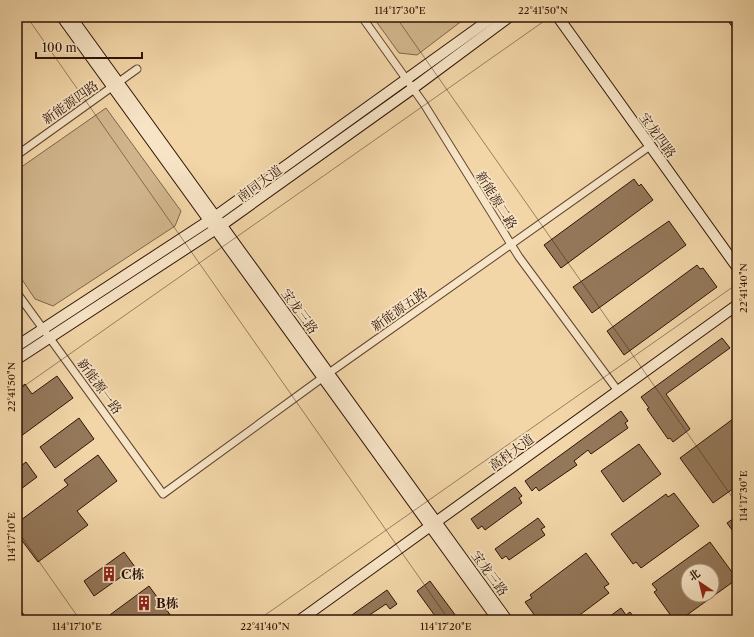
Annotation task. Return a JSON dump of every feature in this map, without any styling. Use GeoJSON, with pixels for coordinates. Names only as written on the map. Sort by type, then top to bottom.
{"type":"FeatureCollection","features":[{"type":"Feature","properties":{"kind":"street","name":"宝龙三路"},"geometry":{"type":"LineString","coordinates":[[62,17],[116,85],[213,218],[433,524],[498,620]]}},
{"type":"Feature","properties":{"kind":"street","name":"宝龙三路"},"geometry":{"type":"LineString","coordinates":[[71,17],[116,85]]}},
{"type":"Feature","properties":{"kind":"street","name":"新能源二路"},"geometry":{"type":"LineString","coordinates":[[362,17],[413,88],[511,244],[618,391]]}},
{"type":"Feature","properties":{"kind":"street","name":"南同大道"},"geometry":{"type":"LineString","coordinates":[[17,346],[213,218],[493,17]]}},
{"type":"Feature","properties":{"kind":"street","name":"南同大道"},"geometry":{"type":"LineString","coordinates":[[17,359],[219,227],[413,88],[509,17]]}},
{"type":"Feature","properties":{"kind":"street","name":"宝龙四路"},"geometry":{"type":"LineString","coordinates":[[558,17],[737,267]]}},
{"type":"Feature","properties":{"kind":"street","name":"新能源四路"},"geometry":{"type":"LineString","coordinates":[[17,155],[138,69]]}},
{"type":"Feature","properties":{"kind":"street","name":"新能源五路"},"geometry":{"type":"LineString","coordinates":[[163,494],[326,375],[650,146]]}},
{"type":"Feature","properties":{"kind":"street","name":"新能源一路"},"geometry":{"type":"LineString","coordinates":[[17,293],[163,494]]}},
{"type":"Feature","properties":{"kind":"street","name":"高科大道"},"geometry":{"type":"LineString","coordinates":[[300,620],[737,305]]}},
{"type":"Feature","properties":{"kind":"street","name":"宝龙三路"},"geometry":{"type":"LineString","coordinates":[[433,524],[507,620]]}},
{"type":"Feature","properties":{"kind":"street"},"geometry":{"type":"LineString","coordinates":[[17,615],[21,620]]}},
{"type":"Feature","properties":{"kind":"shaded area"},"geometry":{"type":"Polygon","coordinates":[[[373,17],[467,17],[417,55],[399,53],[373,17]]]}},
{"type":"Feature","properties":{"kind":"shaded area"},"geometry":{"type":"Polygon","coordinates":[[[106,108],[181,211],[175,226],[53,306],[35,299],[17,272],[17,170],[106,108]]]}},
{"type":"Feature","properties":{"kind":"building"},"geometry":{"type":"Polygon","coordinates":[[[725,17],[737,17],[737,33],[725,17]]]}},
{"type":"Feature","properties":{"kind":"building"},"geometry":{"type":"Polygon","coordinates":[[[634,179],[639,186],[641,184],[653,200],[561,268],[544,245],[634,179]]]}},
{"type":"Feature","properties":{"kind":"building"},"geometry":{"type":"Polygon","coordinates":[[[669,221],[686,245],[592,313],[573,287],[669,221]]]}},
{"type":"Feature","properties":{"kind":"building"},"geometry":{"type":"Polygon","coordinates":[[[697,265],[700,269],[703,268],[717,287],[624,355],[607,331],[697,265]]]}},
{"type":"Feature","properties":{"kind":"building"},"geometry":{"type":"Polygon","coordinates":[[[722,338],[730,348],[666,394],[690,429],[673,442],[670,438],[668,439],[647,409],[649,408],[641,397],[722,338]]]}},
{"type":"Feature","properties":{"kind":"building"},"geometry":{"type":"Polygon","coordinates":[[[57,376],[73,398],[17,439],[17,390],[25,384],[32,394],[57,376]]]}},
{"type":"Feature","properties":{"kind":"building"},"geometry":{"type":"Polygon","coordinates":[[[621,411],[628,421],[625,423],[628,428],[591,454],[588,450],[574,461],[577,465],[539,491],[536,487],[532,491],[525,481],[621,411]]]}},
{"type":"Feature","properties":{"kind":"building"},"geometry":{"type":"Polygon","coordinates":[[[737,416],[737,486],[713,503],[680,458],[737,416]]]}},
{"type":"Feature","properties":{"kind":"building"},"geometry":{"type":"Polygon","coordinates":[[[79,418],[94,439],[55,468],[40,447],[79,418]]]}},
{"type":"Feature","properties":{"kind":"building"},"geometry":{"type":"Polygon","coordinates":[[[639,444],[661,474],[623,502],[601,471],[639,444]]]}},
{"type":"Feature","properties":{"kind":"building"},"geometry":{"type":"Polygon","coordinates":[[[98,455],[117,481],[77,511],[88,525],[38,562],[17,534],[17,523],[68,485],[64,480],[98,455]]]}},
{"type":"Feature","properties":{"kind":"building"},"geometry":{"type":"Polygon","coordinates":[[[26,462],[37,477],[17,492],[17,469],[26,462]]]}},
{"type":"Feature","properties":{"kind":"building"},"geometry":{"type":"Polygon","coordinates":[[[515,487],[522,496],[519,498],[522,503],[485,530],[482,526],[478,529],[471,519],[515,487]]]}},
{"type":"Feature","properties":{"kind":"building"},"geometry":{"type":"Polygon","coordinates":[[[674,493],[699,526],[641,568],[636,562],[633,564],[611,534],[666,494],[668,497],[674,493]]]}},
{"type":"Feature","properties":{"kind":"building"},"geometry":{"type":"Polygon","coordinates":[[[737,516],[737,537],[727,523],[737,516]]]}},
{"type":"Feature","properties":{"kind":"building"},"geometry":{"type":"Polygon","coordinates":[[[538,518],[545,527],[541,529],[545,535],[509,560],[506,556],[502,559],[495,549],[538,518]]]}},
{"type":"Feature","properties":{"kind":"building"},"geometry":{"type":"Polygon","coordinates":[[[710,542],[737,579],[720,591],[720,563],[681,563],[710,542]]]}},
{"type":"Feature","properties":{"kind":"building","name":"C栋"},"geometry":{"type":"Polygon","coordinates":[[[124,552],[135,567],[94,596],[84,581],[124,552]]]}},
{"type":"Feature","properties":{"kind":"building"},"geometry":{"type":"Polygon","coordinates":[[[586,553],[609,584],[604,587],[609,593],[573,620],[538,620],[525,602],[532,598],[530,595],[586,553]]]}},
{"type":"Feature","properties":{"kind":"building"},"geometry":{"type":"Polygon","coordinates":[[[680,564],[680,603],[704,603],[680,620],[674,620],[654,592],[657,590],[652,584],[680,564]]]}},
{"type":"Feature","properties":{"kind":"building"},"geometry":{"type":"Polygon","coordinates":[[[430,581],[459,620],[438,620],[417,591],[430,581]]]}},
{"type":"Feature","properties":{"kind":"building","name":"B栋"},"geometry":{"type":"Polygon","coordinates":[[[149,586],[174,620],[103,620],[149,586]]]}},
{"type":"Feature","properties":{"kind":"building"},"geometry":{"type":"Polygon","coordinates":[[[387,590],[397,604],[390,609],[386,604],[362,620],[345,620],[387,590]]]}},
{"type":"Feature","properties":{"kind":"building"},"geometry":{"type":"Polygon","coordinates":[[[621,608],[626,615],[630,612],[636,620],[605,620],[621,608]]]}},
{"type":"Feature","properties":{"kind":"place","name":"C栋"},"geometry":{"type":"Point","coordinates":[109,574]}},
{"type":"Feature","properties":{"kind":"place","name":"B栋"},"geometry":{"type":"Point","coordinates":[144,603]}}]}
